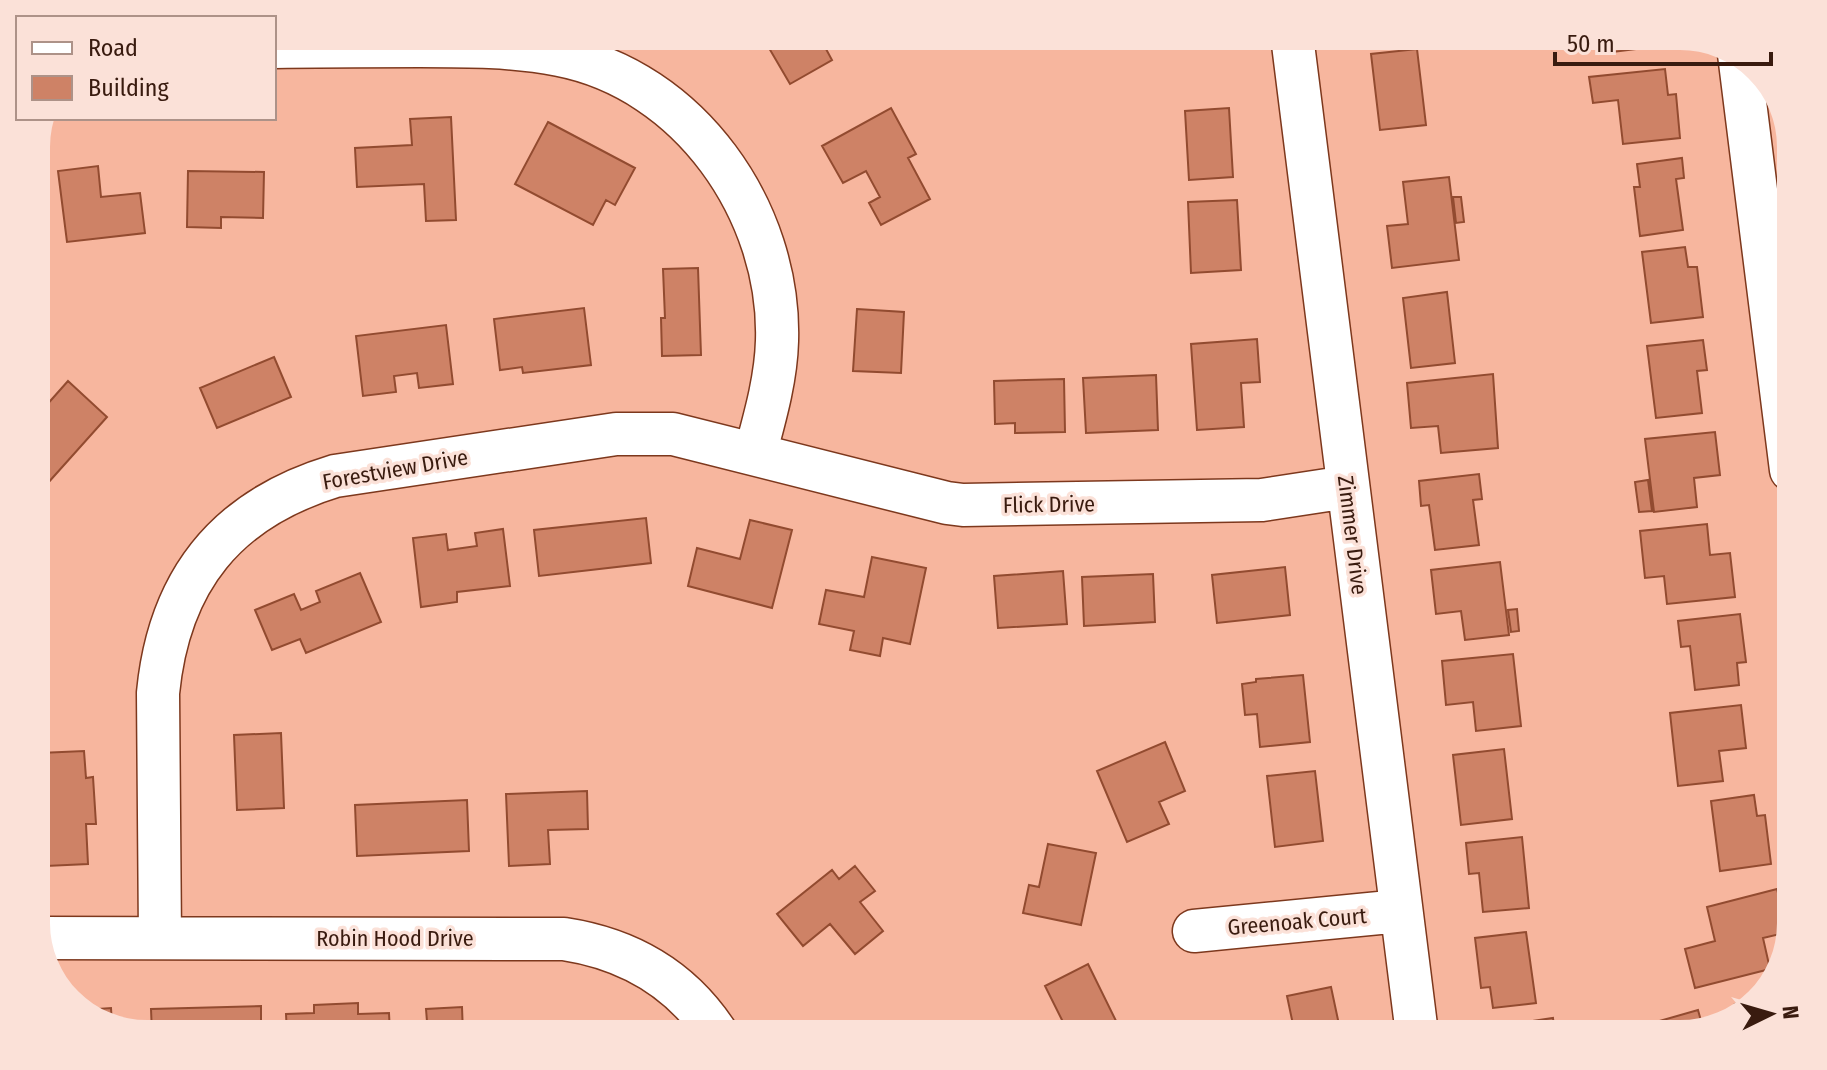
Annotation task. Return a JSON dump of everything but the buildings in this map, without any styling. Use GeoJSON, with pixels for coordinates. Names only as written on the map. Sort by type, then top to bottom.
{"type":"FeatureCollection","features":[{"type":"Feature","properties":{"kind":"street"},"geometry":{"type":"LineString","coordinates":[[527,50],[585,61],[635,84],[694,129],[728,171],[755,219],[775,291],[777,341],[770,395],[755,454]]}},
{"type":"Feature","properties":{"kind":"street","name":"Zimmer Drive"},"geometry":{"type":"LineString","coordinates":[[1294,50],[1415,1020]]}},
{"type":"Feature","properties":{"kind":"street"},"geometry":{"type":"LineString","coordinates":[[1741,72],[1777,358]]}},
{"type":"Feature","properties":{"kind":"street","name":"Forestview Drive"},"geometry":{"type":"LineString","coordinates":[[160,938],[158,693],[162,654],[173,616],[191,580],[214,549],[243,521],[287,494],[335,476],[616,434],[673,434],[755,454]]}},
{"type":"Feature","properties":{"kind":"street","name":"Flick Drive"},"geometry":{"type":"LineString","coordinates":[[755,454],[963,505],[1262,500],[1347,487]]}},
{"type":"Feature","properties":{"kind":"street","name":"Greenoak Court"},"geometry":{"type":"LineString","coordinates":[[1194,931],[1400,911]]}},
{"type":"Feature","properties":{"kind":"street","name":"Robin Hood Drive"},"geometry":{"type":"LineString","coordinates":[[51,938],[564,939],[589,943],[630,957],[667,978],[708,1020]]}}]}
